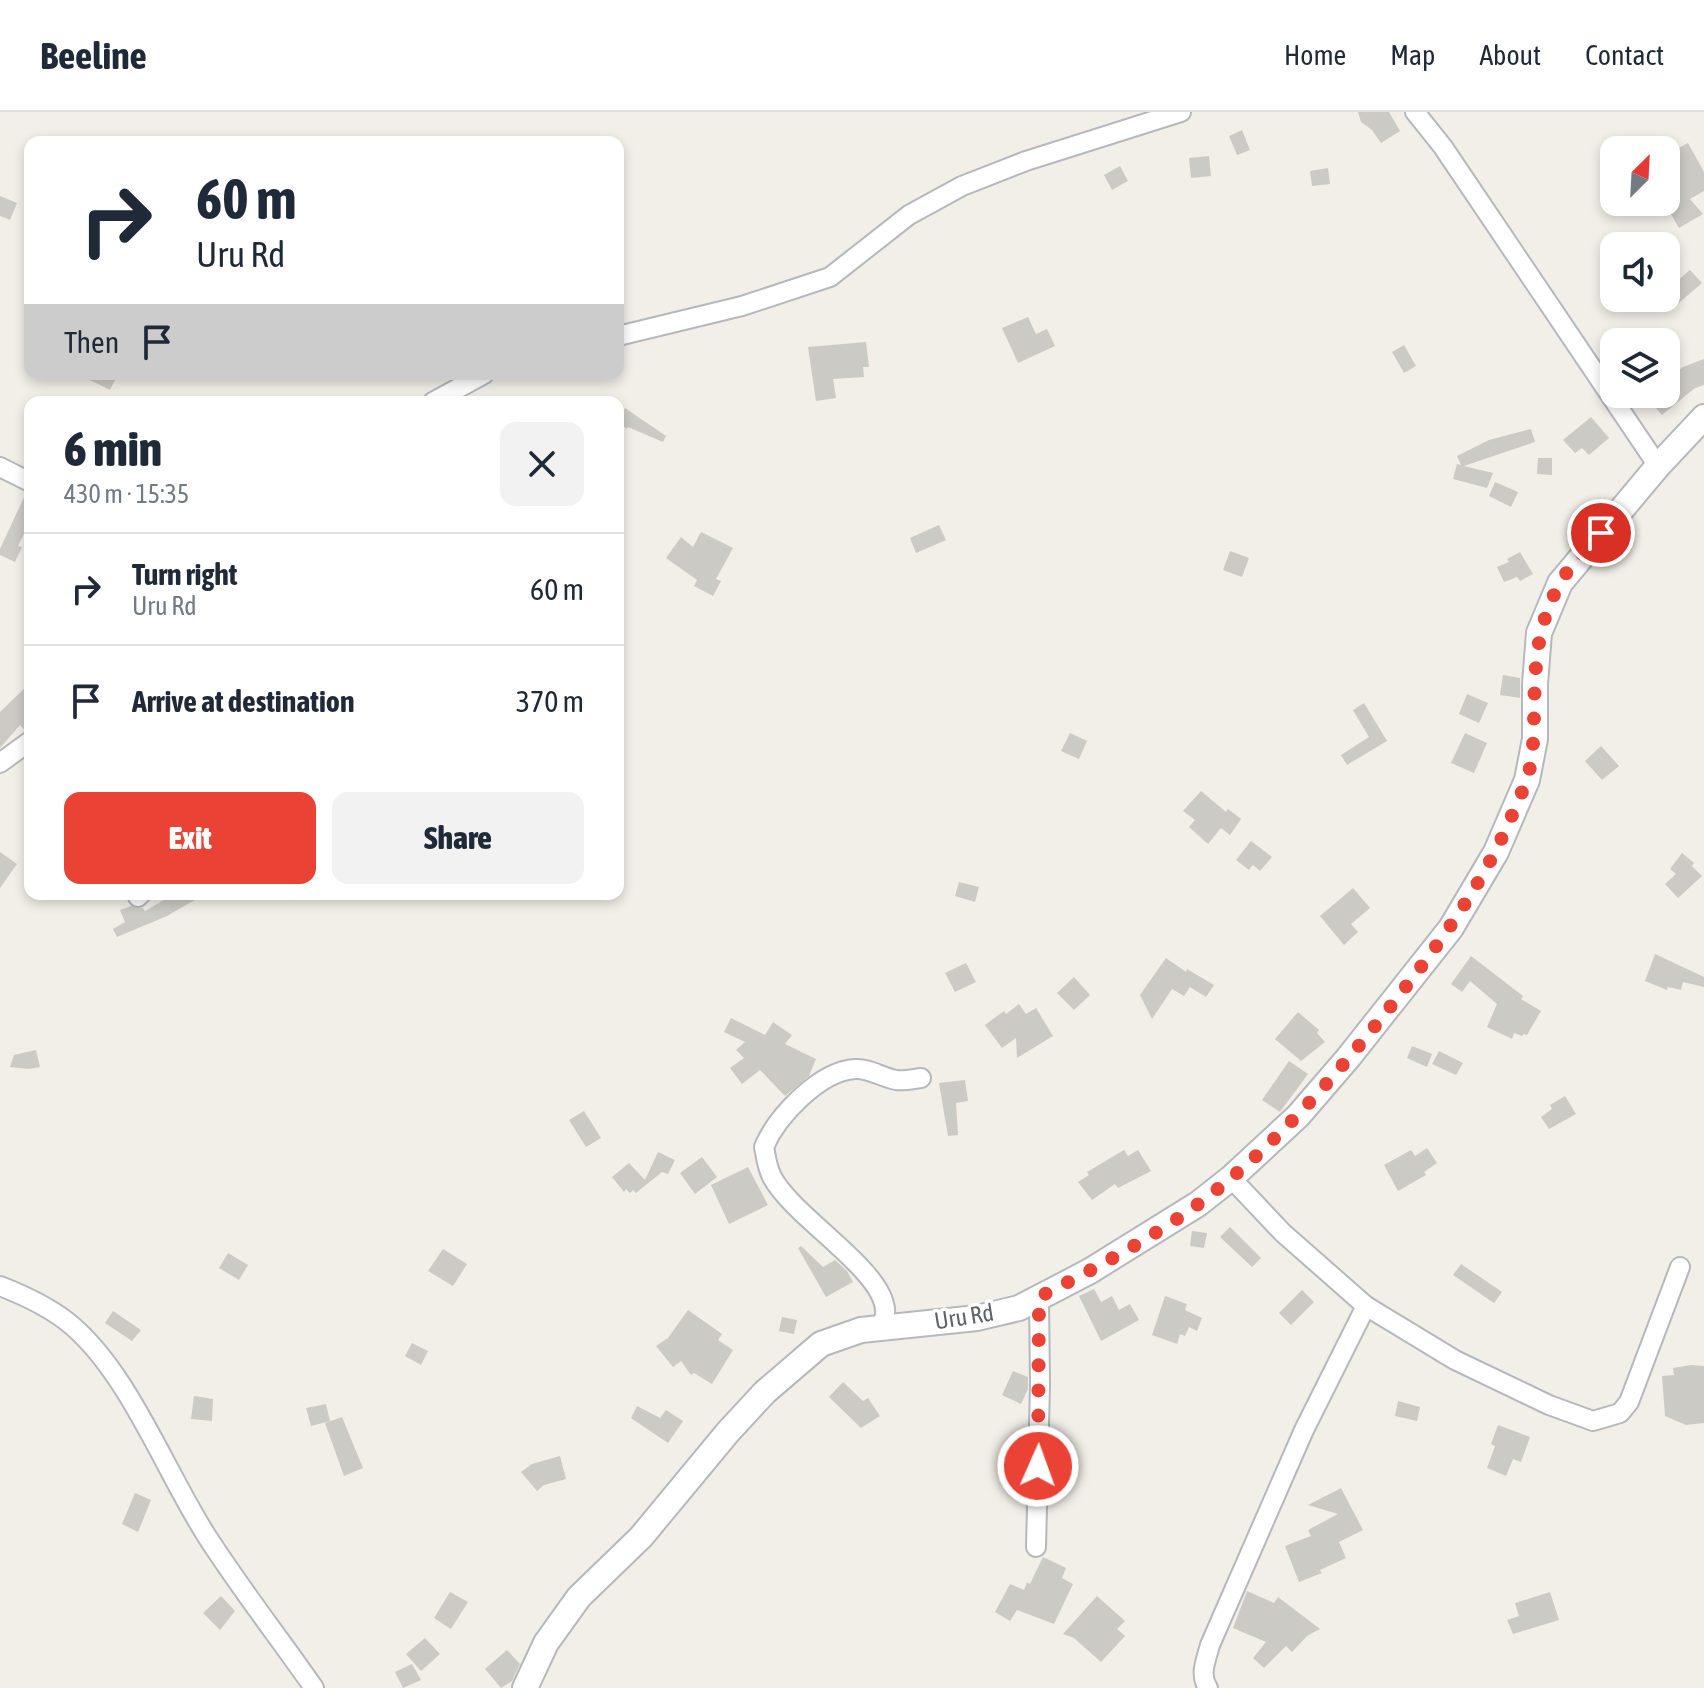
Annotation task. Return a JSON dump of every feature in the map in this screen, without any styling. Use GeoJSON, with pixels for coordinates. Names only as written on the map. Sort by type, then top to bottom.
{"type":"FeatureCollection","features":[{"type":"Feature","properties":{"kind":"street"},"geometry":{"type":"LineString","coordinates":[[624,335],[742,306],[830,277],[909,215],[962,186],[1026,161],[1181,112]]}},
{"type":"Feature","properties":{"kind":"street"},"geometry":{"type":"LineString","coordinates":[[1415,112],[1443,147],[1658,466]]}},
{"type":"Feature","properties":{"kind":"street"},"geometry":{"type":"LineString","coordinates":[[444,396],[473,380]]}},
{"type":"Feature","properties":{"kind":"street","name":"Uru Rd"},"geometry":{"type":"LineString","coordinates":[[525,1688],[546,1643],[579,1597],[641,1537],[765,1392],[821,1344],[861,1330],[977,1318],[1019,1308],[1090,1271],[1198,1204],[1298,1116],[1451,928],[1496,852],[1527,780],[1535,739],[1539,633],[1560,583],[1658,466],[1704,417]]}},
{"type":"Feature","properties":{"kind":"street"},"geometry":{"type":"LineString","coordinates":[[0,467],[24,479]]}},
{"type":"Feature","properties":{"kind":"street"},"geometry":{"type":"LineString","coordinates":[[0,763],[24,745]]}},
{"type":"Feature","properties":{"kind":"street"},"geometry":{"type":"LineString","coordinates":[[882,1328],[885,1311],[876,1286],[782,1192],[767,1166],[764,1147],[783,1116],[818,1083],[840,1071],[858,1068],[898,1080],[921,1078]]}},
{"type":"Feature","properties":{"kind":"street"},"geometry":{"type":"LineString","coordinates":[[1231,1178],[1283,1233],[1366,1306],[1455,1360],[1549,1405],[1593,1421],[1620,1413],[1629,1402],[1680,1267]]}},
{"type":"Feature","properties":{"kind":"street"},"geometry":{"type":"LineString","coordinates":[[0,1286],[32,1299],[54,1313],[92,1345],[116,1376],[208,1538],[314,1688]]}},
{"type":"Feature","properties":{"kind":"street"},"geometry":{"type":"LineString","coordinates":[[1036,1547],[1039,1297]]}},
{"type":"Feature","properties":{"kind":"street"},"geometry":{"type":"LineString","coordinates":[[1208,1688],[1203,1681],[1210,1645],[1304,1430],[1366,1306]]}},
{"type":"Feature","properties":{"kind":"building"},"geometry":{"type":"Polygon","coordinates":[[[1358,112],[1389,112],[1400,131],[1381,143],[1372,130],[1361,122],[1358,112]]]}},
{"type":"Feature","properties":{"kind":"building"},"geometry":{"type":"Polygon","coordinates":[[[1242,130],[1250,150],[1237,155],[1229,136],[1242,130]]]}},
{"type":"Feature","properties":{"kind":"building"},"geometry":{"type":"Polygon","coordinates":[[[1688,143],[1704,172],[1704,191],[1690,199],[1703,214],[1679,228],[1672,216],[1680,216],[1680,147],[1688,143]]]}},
{"type":"Feature","properties":{"kind":"building"},"geometry":{"type":"Polygon","coordinates":[[[1209,156],[1211,176],[1191,178],[1189,158],[1209,156]]]}},
{"type":"Feature","properties":{"kind":"building"},"geometry":{"type":"Polygon","coordinates":[[[1120,166],[1128,181],[1112,190],[1104,175],[1120,166]]]}},
{"type":"Feature","properties":{"kind":"building"},"geometry":{"type":"Polygon","coordinates":[[[1328,168],[1330,184],[1312,186],[1310,171],[1328,168]]]}},
{"type":"Feature","properties":{"kind":"building"},"geometry":{"type":"Polygon","coordinates":[[[0,196],[17,203],[10,220],[0,216],[0,196]]]}},
{"type":"Feature","properties":{"kind":"building"},"geometry":{"type":"Polygon","coordinates":[[[1690,270],[1702,283],[1680,302],[1680,278],[1690,270]]]}},
{"type":"Feature","properties":{"kind":"building"},"geometry":{"type":"Polygon","coordinates":[[[1028,317],[1036,334],[1047,329],[1055,346],[1018,363],[1002,328],[1028,317]]]}},
{"type":"Feature","properties":{"kind":"building"},"geometry":{"type":"Polygon","coordinates":[[[866,342],[869,367],[863,367],[864,377],[833,379],[836,398],[816,401],[808,347],[866,342]]]}},
{"type":"Feature","properties":{"kind":"building"},"geometry":{"type":"Polygon","coordinates":[[[1404,345],[1416,366],[1404,373],[1392,352],[1404,345]]]}},
{"type":"Feature","properties":{"kind":"building"},"geometry":{"type":"Polygon","coordinates":[[[1704,359],[1704,385],[1680,400],[1680,369],[1704,359]]]}},
{"type":"Feature","properties":{"kind":"building"},"geometry":{"type":"Polygon","coordinates":[[[90,380],[115,380],[110,390],[90,380]]]}},
{"type":"Feature","properties":{"kind":"building"},"geometry":{"type":"Polygon","coordinates":[[[1656,408],[1671,408],[1662,415],[1656,408]]]}},
{"type":"Feature","properties":{"kind":"building"},"geometry":{"type":"Polygon","coordinates":[[[624,410],[666,436],[663,442],[624,427],[624,410]]]}},
{"type":"Feature","properties":{"kind":"building"},"geometry":{"type":"Polygon","coordinates":[[[1591,417],[1609,438],[1589,455],[1582,448],[1575,453],[1563,440],[1591,417]]]}},
{"type":"Feature","properties":{"kind":"building"},"geometry":{"type":"Polygon","coordinates":[[[1531,429],[1535,442],[1464,466],[1493,473],[1487,488],[1453,479],[1457,464],[1461,465],[1457,456],[1489,440],[1531,429]]]}},
{"type":"Feature","properties":{"kind":"building"},"geometry":{"type":"Polygon","coordinates":[[[1538,458],[1552,458],[1552,475],[1537,474],[1538,458]]]}},
{"type":"Feature","properties":{"kind":"building"},"geometry":{"type":"Polygon","coordinates":[[[1495,482],[1518,492],[1511,507],[1489,496],[1495,482]]]}},
{"type":"Feature","properties":{"kind":"building"},"geometry":{"type":"Polygon","coordinates":[[[24,497],[24,534],[15,562],[0,555],[24,497]]]}},
{"type":"Feature","properties":{"kind":"building"},"geometry":{"type":"Polygon","coordinates":[[[939,525],[946,540],[916,553],[910,538],[939,525]]]}},
{"type":"Feature","properties":{"kind":"building"},"geometry":{"type":"Polygon","coordinates":[[[701,532],[733,548],[716,579],[721,581],[713,596],[694,586],[697,580],[666,558],[681,537],[693,547],[701,532]]]}},
{"type":"Feature","properties":{"kind":"building"},"geometry":{"type":"Polygon","coordinates":[[[1230,551],[1249,558],[1242,577],[1223,570],[1230,551]]]}},
{"type":"Feature","properties":{"kind":"building"},"geometry":{"type":"Polygon","coordinates":[[[1520,552],[1533,574],[1520,581],[1517,577],[1504,582],[1497,567],[1520,552]]]}},
{"type":"Feature","properties":{"kind":"building"},"geometry":{"type":"Polygon","coordinates":[[[1503,675],[1520,678],[1520,698],[1500,695],[1503,675]]]}},
{"type":"Feature","properties":{"kind":"building"},"geometry":{"type":"Polygon","coordinates":[[[24,689],[24,729],[20,725],[0,748],[0,712],[24,689]]]}},
{"type":"Feature","properties":{"kind":"building"},"geometry":{"type":"Polygon","coordinates":[[[1467,694],[1488,703],[1479,723],[1459,714],[1467,694]]]}},
{"type":"Feature","properties":{"kind":"building"},"geometry":{"type":"Polygon","coordinates":[[[1364,703],[1387,741],[1347,765],[1341,755],[1369,737],[1353,710],[1364,703]]]}},
{"type":"Feature","properties":{"kind":"building"},"geometry":{"type":"Polygon","coordinates":[[[1070,733],[1087,741],[1079,759],[1061,751],[1070,733]]]}},
{"type":"Feature","properties":{"kind":"building"},"geometry":{"type":"Polygon","coordinates":[[[1465,733],[1487,743],[1474,773],[1451,763],[1465,733]]]}},
{"type":"Feature","properties":{"kind":"building"},"geometry":{"type":"Polygon","coordinates":[[[1601,746],[1619,766],[1602,780],[1585,761],[1601,746]]]}},
{"type":"Feature","properties":{"kind":"building"},"geometry":{"type":"Polygon","coordinates":[[[1201,791],[1226,812],[1228,809],[1241,819],[1230,835],[1221,828],[1208,844],[1189,827],[1195,820],[1183,811],[1201,791]]]}},
{"type":"Feature","properties":{"kind":"building"},"geometry":{"type":"Polygon","coordinates":[[[1251,841],[1272,857],[1260,871],[1253,865],[1249,870],[1236,860],[1251,841]]]}},
{"type":"Feature","properties":{"kind":"building"},"geometry":{"type":"Polygon","coordinates":[[[0,852],[17,864],[0,888],[0,852]]]}},
{"type":"Feature","properties":{"kind":"building"},"geometry":{"type":"Polygon","coordinates":[[[1682,853],[1694,863],[1692,866],[1702,876],[1678,898],[1665,884],[1676,874],[1670,869],[1682,853]]]}},
{"type":"Feature","properties":{"kind":"building"},"geometry":{"type":"Polygon","coordinates":[[[959,882],[979,887],[975,902],[955,896],[959,882]]]}},
{"type":"Feature","properties":{"kind":"building"},"geometry":{"type":"Polygon","coordinates":[[[1353,888],[1370,908],[1351,924],[1358,932],[1344,945],[1320,916],[1353,888]]]}},
{"type":"Feature","properties":{"kind":"building"},"geometry":{"type":"Polygon","coordinates":[[[164,900],[195,900],[167,916],[117,937],[113,929],[125,922],[120,910],[131,906],[145,911],[164,900]]]}},
{"type":"Feature","properties":{"kind":"building"},"geometry":{"type":"Polygon","coordinates":[[[1655,954],[1704,977],[1704,987],[1683,982],[1681,990],[1668,987],[1667,990],[1645,981],[1655,954]]]}},
{"type":"Feature","properties":{"kind":"building"},"geometry":{"type":"Polygon","coordinates":[[[1471,956],[1523,996],[1521,999],[1541,1011],[1527,1035],[1514,1033],[1512,1039],[1487,1027],[1497,1004],[1470,981],[1462,992],[1451,984],[1471,956]]]}},
{"type":"Feature","properties":{"kind":"building"},"geometry":{"type":"Polygon","coordinates":[[[1166,958],[1214,985],[1206,997],[1190,987],[1184,996],[1172,989],[1152,1019],[1140,995],[1166,958]]]}},
{"type":"Feature","properties":{"kind":"building"},"geometry":{"type":"Polygon","coordinates":[[[966,963],[976,982],[955,992],[945,973],[966,963]]]}},
{"type":"Feature","properties":{"kind":"building"},"geometry":{"type":"Polygon","coordinates":[[[1074,977],[1090,995],[1074,1010],[1057,993],[1074,977]]]}},
{"type":"Feature","properties":{"kind":"building"},"geometry":{"type":"Polygon","coordinates":[[[1019,1004],[1026,1014],[1036,1008],[1053,1036],[1017,1058],[1016,1038],[1002,1048],[985,1025],[1019,1004]]]}},
{"type":"Feature","properties":{"kind":"building"},"geometry":{"type":"Polygon","coordinates":[[[1298,1012],[1319,1030],[1317,1033],[1325,1042],[1301,1061],[1275,1039],[1298,1012]]]}},
{"type":"Feature","properties":{"kind":"building"},"geometry":{"type":"Polygon","coordinates":[[[731,1018],[765,1035],[773,1022],[792,1035],[785,1044],[816,1059],[809,1076],[785,1096],[760,1070],[742,1084],[730,1068],[744,1058],[736,1050],[745,1042],[724,1032],[731,1018]]]}},
{"type":"Feature","properties":{"kind":"building"},"geometry":{"type":"Polygon","coordinates":[[[1412,1046],[1432,1054],[1427,1067],[1407,1058],[1412,1046]]]}},
{"type":"Feature","properties":{"kind":"building"},"geometry":{"type":"Polygon","coordinates":[[[36,1050],[40,1067],[10,1067],[14,1055],[36,1050]]]}},
{"type":"Feature","properties":{"kind":"building"},"geometry":{"type":"Polygon","coordinates":[[[1439,1051],[1463,1063],[1456,1075],[1432,1064],[1439,1051]]]}},
{"type":"Feature","properties":{"kind":"building"},"geometry":{"type":"Polygon","coordinates":[[[1289,1061],[1308,1074],[1280,1112],[1262,1100],[1289,1061]]]}},
{"type":"Feature","properties":{"kind":"building"},"geometry":{"type":"Polygon","coordinates":[[[965,1080],[968,1101],[956,1103],[958,1135],[948,1136],[939,1083],[965,1080]]]}},
{"type":"Feature","properties":{"kind":"building"},"geometry":{"type":"Polygon","coordinates":[[[1565,1096],[1576,1114],[1549,1129],[1541,1117],[1552,1109],[1550,1105],[1565,1096]]]}},
{"type":"Feature","properties":{"kind":"building"},"geometry":{"type":"Polygon","coordinates":[[[584,1111],[601,1138],[586,1147],[569,1120],[584,1111]]]}},
{"type":"Feature","properties":{"kind":"building"},"geometry":{"type":"Polygon","coordinates":[[[1427,1148],[1437,1163],[1424,1172],[1426,1175],[1398,1191],[1384,1165],[1411,1150],[1415,1156],[1427,1148]]]}},
{"type":"Feature","properties":{"kind":"building"},"geometry":{"type":"Polygon","coordinates":[[[1124,1150],[1128,1156],[1138,1150],[1151,1171],[1118,1188],[1115,1184],[1092,1200],[1078,1182],[1089,1175],[1087,1172],[1124,1150]]]}},
{"type":"Feature","properties":{"kind":"building"},"geometry":{"type":"Polygon","coordinates":[[[658,1152],[675,1160],[668,1174],[662,1172],[636,1193],[626,1189],[624,1192],[612,1177],[629,1163],[645,1180],[658,1152]]]}},
{"type":"Feature","properties":{"kind":"building"},"geometry":{"type":"Polygon","coordinates":[[[702,1157],[717,1177],[695,1194],[680,1173],[702,1157]]]}},
{"type":"Feature","properties":{"kind":"building"},"geometry":{"type":"Polygon","coordinates":[[[748,1167],[768,1205],[729,1224],[711,1185],[748,1167]]]}},
{"type":"Feature","properties":{"kind":"building"},"geometry":{"type":"Polygon","coordinates":[[[1230,1227],[1261,1258],[1252,1267],[1220,1237],[1230,1227]]]}},
{"type":"Feature","properties":{"kind":"building"},"geometry":{"type":"Polygon","coordinates":[[[1192,1231],[1207,1233],[1204,1248],[1190,1246],[1192,1231]]]}},
{"type":"Feature","properties":{"kind":"building"},"geometry":{"type":"Polygon","coordinates":[[[801,1246],[823,1267],[835,1260],[853,1282],[826,1297],[798,1248],[801,1246]]]}},
{"type":"Feature","properties":{"kind":"building"},"geometry":{"type":"Polygon","coordinates":[[[443,1249],[467,1264],[453,1286],[428,1271],[443,1249]]]}},
{"type":"Feature","properties":{"kind":"building"},"geometry":{"type":"Polygon","coordinates":[[[228,1253],[248,1265],[239,1280],[219,1268],[228,1253]]]}},
{"type":"Feature","properties":{"kind":"building"},"geometry":{"type":"Polygon","coordinates":[[[1461,1264],[1502,1292],[1494,1303],[1453,1275],[1461,1264]]]}},
{"type":"Feature","properties":{"kind":"building"},"geometry":{"type":"Polygon","coordinates":[[[1094,1289],[1101,1302],[1112,1296],[1119,1310],[1130,1304],[1139,1320],[1101,1341],[1079,1296],[1094,1289]]]}},
{"type":"Feature","properties":{"kind":"building"},"geometry":{"type":"Polygon","coordinates":[[[1302,1290],[1314,1302],[1291,1325],[1279,1313],[1302,1290]]]}},
{"type":"Feature","properties":{"kind":"building"},"geometry":{"type":"Polygon","coordinates":[[[1165,1296],[1187,1304],[1185,1310],[1202,1318],[1197,1331],[1189,1327],[1185,1336],[1180,1334],[1177,1344],[1152,1335],[1165,1296]]]}},
{"type":"Feature","properties":{"kind":"building"},"geometry":{"type":"Polygon","coordinates":[[[688,1310],[722,1334],[718,1340],[733,1350],[712,1384],[694,1373],[691,1375],[681,1361],[673,1367],[656,1346],[668,1338],[688,1310]]]}},
{"type":"Feature","properties":{"kind":"building"},"geometry":{"type":"Polygon","coordinates":[[[113,1311],[141,1330],[132,1341],[105,1323],[113,1311]]]}},
{"type":"Feature","properties":{"kind":"building"},"geometry":{"type":"Polygon","coordinates":[[[782,1317],[797,1320],[794,1334],[779,1331],[782,1317]]]}},
{"type":"Feature","properties":{"kind":"building"},"geometry":{"type":"Polygon","coordinates":[[[412,1343],[428,1351],[421,1365],[405,1356],[412,1343]]]}},
{"type":"Feature","properties":{"kind":"building"},"geometry":{"type":"Polygon","coordinates":[[[1704,1366],[1704,1423],[1686,1425],[1665,1416],[1662,1376],[1674,1375],[1673,1368],[1704,1366]]]}},
{"type":"Feature","properties":{"kind":"building"},"geometry":{"type":"Polygon","coordinates":[[[1013,1371],[1028,1377],[1028,1389],[1021,1404],[1002,1395],[1013,1371]]]}},
{"type":"Feature","properties":{"kind":"building"},"geometry":{"type":"Polygon","coordinates":[[[843,1382],[863,1401],[868,1398],[880,1416],[861,1428],[829,1397],[843,1382]]]}},
{"type":"Feature","properties":{"kind":"building"},"geometry":{"type":"Polygon","coordinates":[[[194,1396],[213,1399],[212,1421],[191,1419],[194,1396]]]}},
{"type":"Feature","properties":{"kind":"building"},"geometry":{"type":"Polygon","coordinates":[[[1398,1401],[1420,1407],[1417,1421],[1395,1416],[1398,1401]]]}},
{"type":"Feature","properties":{"kind":"building"},"geometry":{"type":"Polygon","coordinates":[[[326,1404],[330,1421],[311,1426],[306,1408],[326,1404]]]}},
{"type":"Feature","properties":{"kind":"building"},"geometry":{"type":"Polygon","coordinates":[[[637,1406],[660,1418],[666,1410],[683,1421],[668,1443],[631,1418],[637,1406]]]}},
{"type":"Feature","properties":{"kind":"building"},"geometry":{"type":"Polygon","coordinates":[[[342,1417],[363,1468],[344,1476],[325,1423],[342,1417]]]}},
{"type":"Feature","properties":{"kind":"building"},"geometry":{"type":"Polygon","coordinates":[[[1498,1425],[1530,1437],[1521,1462],[1513,1459],[1506,1476],[1487,1468],[1498,1425]]]}},
{"type":"Feature","properties":{"kind":"building"},"geometry":{"type":"Polygon","coordinates":[[[560,1456],[566,1479],[544,1485],[537,1491],[521,1472],[532,1464],[560,1456]]]}},
{"type":"Feature","properties":{"kind":"building"},"geometry":{"type":"Polygon","coordinates":[[[1341,1488],[1363,1530],[1339,1542],[1346,1558],[1320,1570],[1322,1573],[1299,1582],[1285,1546],[1311,1536],[1308,1530],[1338,1514],[1308,1505],[1341,1488]]]}},
{"type":"Feature","properties":{"kind":"building"},"geometry":{"type":"Polygon","coordinates":[[[135,1493],[151,1500],[138,1532],[122,1524],[135,1493]]]}},
{"type":"Feature","properties":{"kind":"building"},"geometry":{"type":"Polygon","coordinates":[[[1043,1557],[1066,1568],[1062,1578],[1073,1584],[1054,1624],[1017,1610],[1010,1621],[995,1612],[1010,1584],[1024,1590],[1027,1582],[1030,1584],[1043,1557]]]}},
{"type":"Feature","properties":{"kind":"building"},"geometry":{"type":"Polygon","coordinates":[[[1247,1591],[1274,1603],[1278,1597],[1320,1629],[1307,1636],[1292,1652],[1286,1646],[1264,1668],[1253,1658],[1266,1642],[1233,1628],[1247,1591]]]}},
{"type":"Feature","properties":{"kind":"building"},"geometry":{"type":"Polygon","coordinates":[[[450,1592],[468,1602],[451,1629],[434,1618],[450,1592]]]}},
{"type":"Feature","properties":{"kind":"building"},"geometry":{"type":"Polygon","coordinates":[[[1550,1592],[1559,1620],[1513,1634],[1507,1620],[1519,1616],[1515,1603],[1550,1592]]]}},
{"type":"Feature","properties":{"kind":"building"},"geometry":{"type":"Polygon","coordinates":[[[221,1596],[235,1611],[220,1630],[203,1613],[221,1596]]]}},
{"type":"Feature","properties":{"kind":"building"},"geometry":{"type":"Polygon","coordinates":[[[1097,1596],[1125,1621],[1117,1629],[1125,1636],[1101,1662],[1074,1638],[1063,1634],[1097,1596]]]}},
{"type":"Feature","properties":{"kind":"building"},"geometry":{"type":"Polygon","coordinates":[[[425,1638],[440,1654],[421,1671],[406,1654],[425,1638]]]}},
{"type":"Feature","properties":{"kind":"building"},"geometry":{"type":"Polygon","coordinates":[[[507,1650],[520,1664],[512,1681],[501,1688],[485,1669],[507,1650]]]}},
{"type":"Feature","properties":{"kind":"building"},"geometry":{"type":"Polygon","coordinates":[[[412,1664],[421,1680],[403,1688],[395,1672],[412,1664]]]}},
{"type":"Feature","properties":{"kind":"route"},"geometry":{"type":"LineString","coordinates":[[1038,1466],[1039,1297],[1090,1271],[1152,1233],[1198,1204],[1231,1178],[1298,1116],[1390,1007],[1451,928],[1496,852],[1527,780],[1535,739],[1539,633],[1560,583],[1601,533]]}}]}
